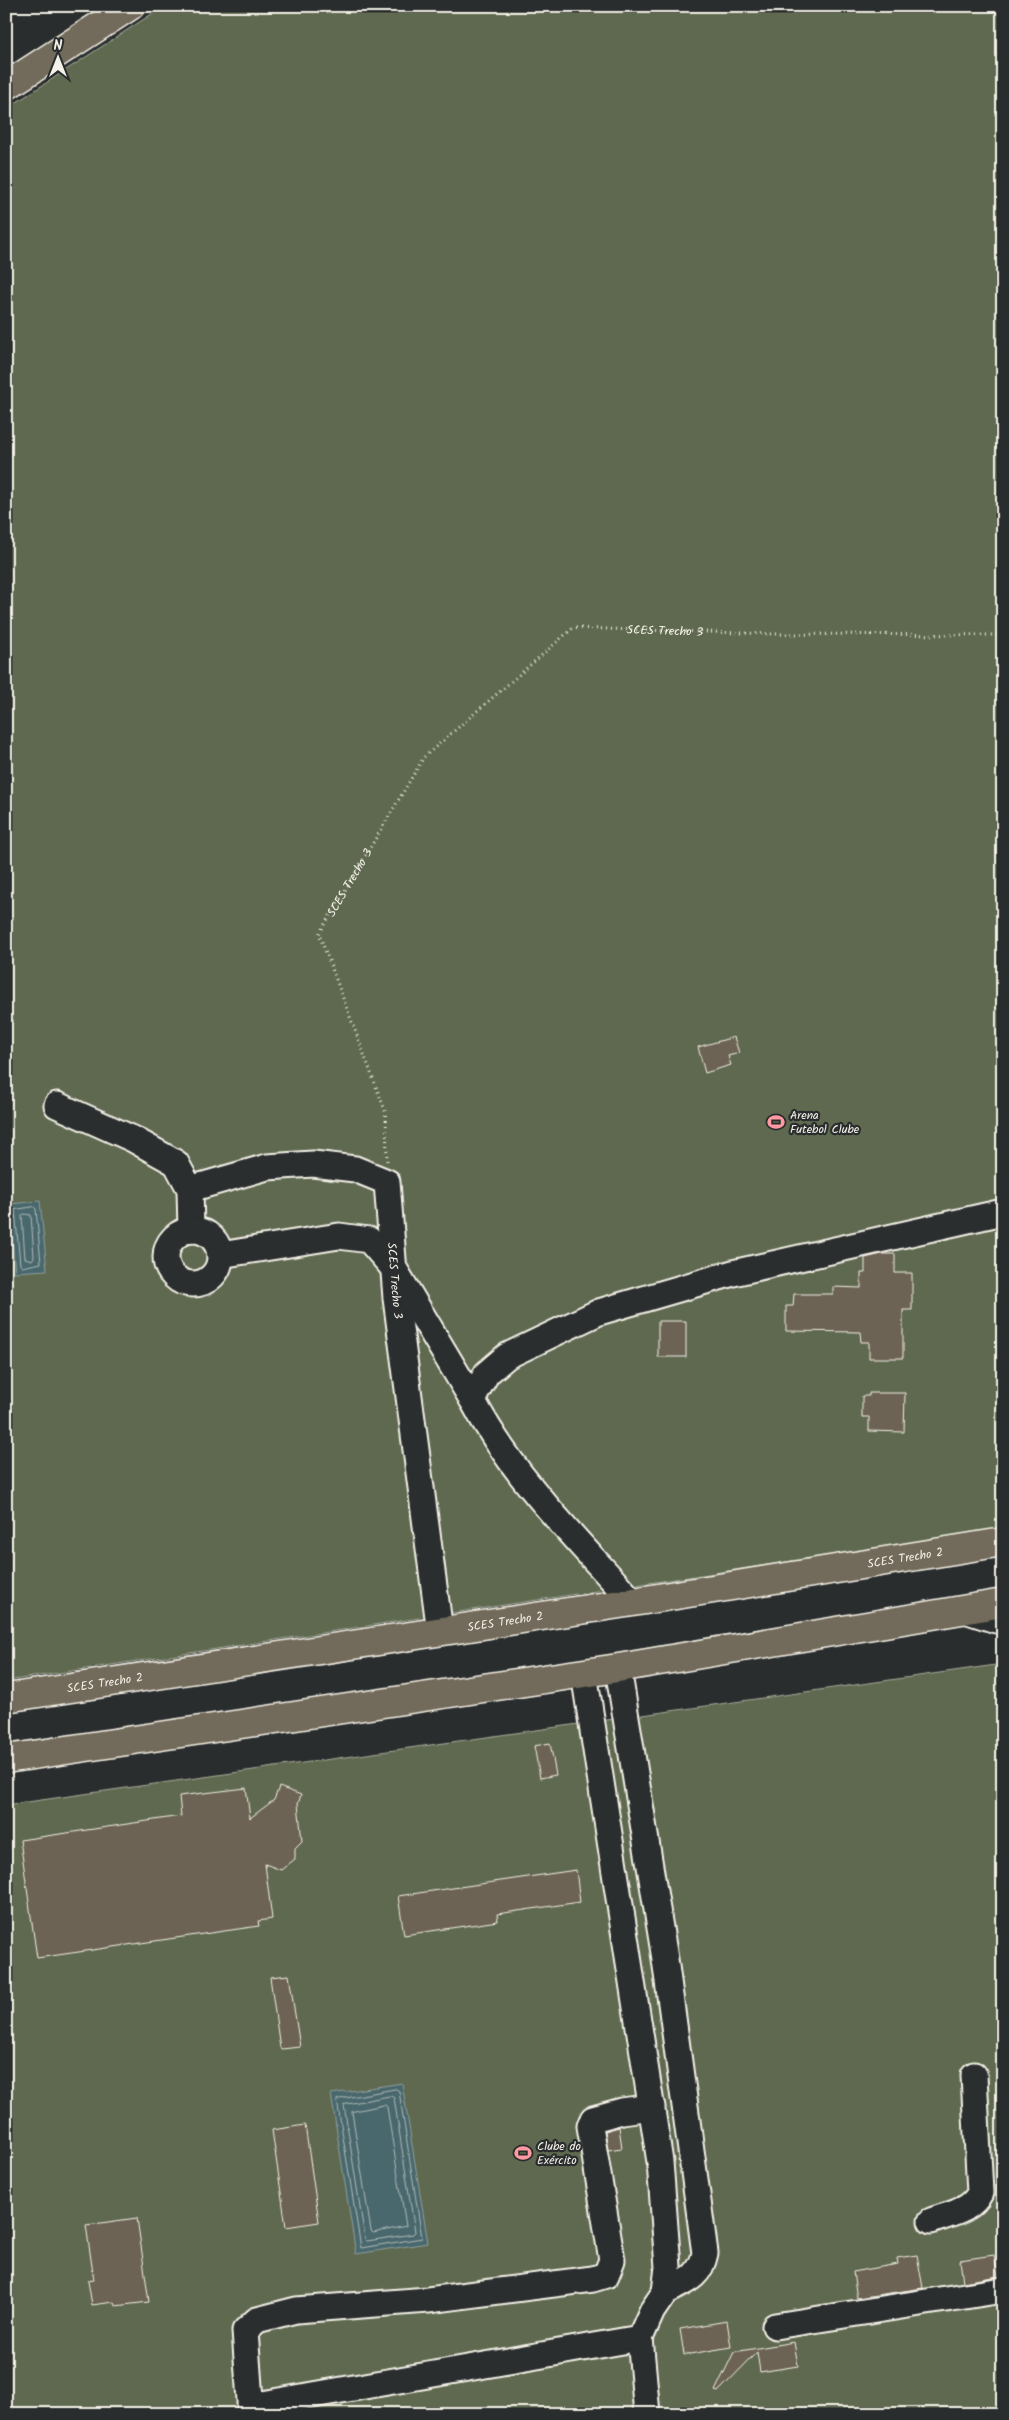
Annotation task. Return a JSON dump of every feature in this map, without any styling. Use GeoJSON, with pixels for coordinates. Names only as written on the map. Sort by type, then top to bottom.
{"type":"FeatureCollection","features":[{"type":"Feature","properties":{"kind":"main road"},"geometry":{"type":"LineString","coordinates":[[6,86],[130,6]]}},
{"type":"Feature","properties":{"kind":"main road","name":"SCES Trecho 2"},"geometry":{"type":"LineString","coordinates":[[6,1698],[633,1602],[1003,1542]]}},
{"type":"Feature","properties":{"kind":"main road"},"geometry":{"type":"LineString","coordinates":[[6,1759],[618,1668],[1003,1603]]}},
{"type":"Feature","properties":{"kind":"lane"},"geometry":{"type":"LineString","coordinates":[[57,1105],[133,1139],[176,1162],[190,1188],[191,1230]]}},
{"type":"Feature","properties":{"kind":"lane"},"geometry":{"type":"LineString","coordinates":[[190,1188],[267,1167],[313,1164],[354,1169],[387,1182]]}},
{"type":"Feature","properties":{"kind":"lane","name":"SCES Trecho 3"},"geometry":{"type":"LineString","coordinates":[[387,1182],[395,1270],[440,1632]]}},
{"type":"Feature","properties":{"kind":"lane"},"geometry":{"type":"LineString","coordinates":[[472,1399],[488,1374],[507,1356],[600,1312],[733,1273],[1003,1212]]}},
{"type":"Feature","properties":{"kind":"lane"},"geometry":{"type":"LineString","coordinates":[[191,1230],[202,1232],[211,1237],[218,1245],[220,1255],[219,1266],[214,1275],[205,1282],[195,1284],[184,1283],[175,1278],[169,1270],[166,1259],[167,1249],[172,1240],[181,1233],[191,1230]]}},
{"type":"Feature","properties":{"kind":"lane"},"geometry":{"type":"LineString","coordinates":[[220,1255],[339,1236],[369,1240],[395,1270],[507,1456],[540,1499],[633,1602]]}},
{"type":"Feature","properties":{"kind":"lane"},"geometry":{"type":"LineString","coordinates":[[965,1610],[996,1620],[1003,1618]]}},
{"type":"Feature","properties":{"kind":"lane"},"geometry":{"type":"LineString","coordinates":[[618,1668],[676,2040],[704,2253],[702,2264],[694,2276],[665,2292],[652,2311],[640,2338],[647,2414]]}},
{"type":"Feature","properties":{"kind":"lane"},"geometry":{"type":"LineString","coordinates":[[584,1673],[660,2162],[668,2267],[665,2292]]}},
{"type":"Feature","properties":{"kind":"lane"},"geometry":{"type":"LineString","coordinates":[[608,1827],[643,1822]]}},
{"type":"Feature","properties":{"kind":"lane"},"geometry":{"type":"LineString","coordinates":[[643,2047],[676,2040]]}},
{"type":"Feature","properties":{"kind":"lane"},"geometry":{"type":"LineString","coordinates":[[932,2221],[966,2208],[976,2202],[980,2193],[974,2074]]}},
{"type":"Feature","properties":{"kind":"lane"},"geometry":{"type":"LineString","coordinates":[[640,2338],[251,2410],[245,2330],[257,2320],[296,2310],[428,2300],[594,2279],[606,2275],[612,2260],[590,2126],[593,2119],[622,2111],[652,2107]]}},
{"type":"Feature","properties":{"kind":"lane"},"geometry":{"type":"LineString","coordinates":[[660,2162],[692,2159]]}},
{"type":"Feature","properties":{"kind":"lane"},"geometry":{"type":"LineString","coordinates":[[775,2326],[1003,2290]]}},
{"type":"Feature","properties":{"kind":"path","name":"SCES Trecho 3"},"geometry":{"type":"LineString","coordinates":[[387,1182],[386,1113],[319,934],[424,756],[572,628],[774,634],[1003,636]]}},
{"type":"Feature","properties":{"kind":"green space"},"geometry":{"type":"Polygon","coordinates":[[[164,6],[1003,6],[1003,1529],[6,1681],[6,109],[164,6]]]}},
{"type":"Feature","properties":{"kind":"green space","name":"Clube do Exército"},"geometry":{"type":"Polygon","coordinates":[[[1003,1664],[1003,2414],[6,2414],[6,1805],[1003,1664]]]}},
{"type":"Feature","properties":{"kind":"water"},"geometry":{"type":"Polygon","coordinates":[[[40,1201],[47,1270],[15,1272],[9,1204],[40,1201]]]}},
{"type":"Feature","properties":{"kind":"water"},"geometry":{"type":"Polygon","coordinates":[[[402,2083],[428,2243],[356,2254],[331,2094],[402,2083]]]}},
{"type":"Feature","properties":{"kind":"building"},"geometry":{"type":"Polygon","coordinates":[[[734,1037],[739,1053],[728,1056],[731,1065],[705,1073],[698,1047],[734,1037]]]}},
{"type":"Feature","properties":{"kind":"building"},"geometry":{"type":"Polygon","coordinates":[[[882,1254],[895,1254],[895,1273],[912,1273],[912,1310],[903,1310],[903,1358],[869,1358],[869,1342],[861,1342],[860,1332],[786,1331],[786,1306],[793,1306],[794,1294],[833,1294],[833,1287],[861,1288],[861,1273],[865,1273],[865,1258],[882,1254]]]}},
{"type":"Feature","properties":{"kind":"building"},"geometry":{"type":"Polygon","coordinates":[[[658,1321],[686,1321],[686,1357],[658,1357],[658,1321]]]}},
{"type":"Feature","properties":{"kind":"building"},"geometry":{"type":"Polygon","coordinates":[[[869,1393],[905,1393],[904,1432],[869,1431],[869,1417],[862,1417],[862,1396],[869,1396],[869,1393]]]}},
{"type":"Feature","properties":{"kind":"building"},"geometry":{"type":"Polygon","coordinates":[[[550,1743],[556,1775],[540,1778],[534,1746],[550,1743]]]}},
{"type":"Feature","properties":{"kind":"building"},"geometry":{"type":"Polygon","coordinates":[[[279,1787],[301,1795],[298,1804],[302,1841],[295,1848],[295,1859],[281,1870],[265,1864],[272,1919],[258,1921],[259,1926],[37,1958],[20,1840],[181,1816],[179,1796],[246,1788],[250,1818],[274,1800],[279,1787]]]}},
{"type":"Feature","properties":{"kind":"building"},"geometry":{"type":"Polygon","coordinates":[[[576,1870],[580,1902],[497,1914],[498,1921],[404,1935],[398,1896],[576,1870]]]}},
{"type":"Feature","properties":{"kind":"building"},"geometry":{"type":"Polygon","coordinates":[[[289,1975],[300,2047],[282,2049],[280,2048],[270,1977],[289,1975]]]}},
{"type":"Feature","properties":{"kind":"building"},"geometry":{"type":"Polygon","coordinates":[[[305,2125],[319,2222],[286,2227],[272,2130],[305,2125]]]}},
{"type":"Feature","properties":{"kind":"building"},"geometry":{"type":"Polygon","coordinates":[[[619,2127],[622,2148],[608,2150],[605,2131],[619,2127]]]}},
{"type":"Feature","properties":{"kind":"building"},"geometry":{"type":"Polygon","coordinates":[[[137,2218],[149,2302],[115,2306],[114,2302],[92,2305],[88,2281],[94,2280],[86,2225],[137,2218]]]}},
{"type":"Feature","properties":{"kind":"building"},"geometry":{"type":"Polygon","coordinates":[[[917,2255],[923,2288],[857,2298],[853,2272],[898,2264],[897,2258],[917,2255]]]}},
{"type":"Feature","properties":{"kind":"building"},"geometry":{"type":"Polygon","coordinates":[[[994,2255],[998,2276],[963,2282],[960,2260],[994,2255]]]}},
{"type":"Feature","properties":{"kind":"building"},"geometry":{"type":"Polygon","coordinates":[[[727,2321],[731,2347],[684,2355],[680,2329],[727,2321]]]}},
{"type":"Feature","properties":{"kind":"building"},"geometry":{"type":"Polygon","coordinates":[[[794,2342],[798,2366],[760,2372],[757,2352],[718,2392],[715,2391],[734,2352],[794,2342]]]}},
{"type":"Feature","properties":{"kind":"place","name":"Arena Futebol Clube"},"geometry":{"type":"Point","coordinates":[776,1122]}},
{"type":"Feature","properties":{"kind":"place","name":"Clube do Exército"},"geometry":{"type":"Point","coordinates":[523,2153]}}]}
